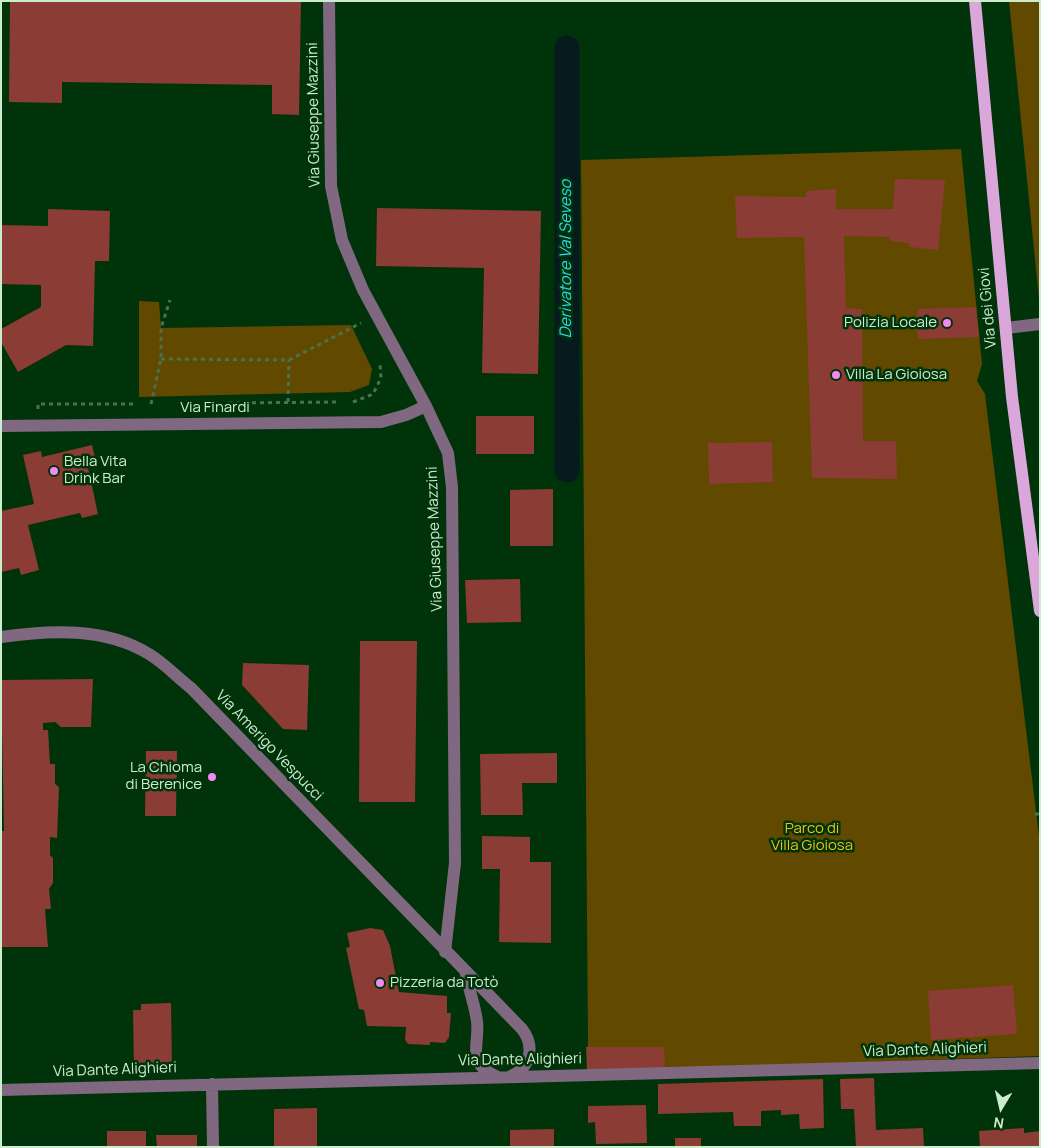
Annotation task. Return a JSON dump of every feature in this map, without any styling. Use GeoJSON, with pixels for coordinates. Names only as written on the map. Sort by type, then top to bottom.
{"type":"FeatureCollection","features":[{"type":"Feature","properties":{"kind":"main road","name":"Via dei Giovi"},"geometry":{"type":"LineString","coordinates":[[975,1],[1012,397],[1040,611]]}},
{"type":"Feature","properties":{"kind":"street","name":"Via Giuseppe Mazzini"},"geometry":{"type":"LineString","coordinates":[[329,1],[331,186],[342,240],[363,290],[426,406],[448,453],[452,487],[456,864],[445,952]]}},
{"type":"Feature","properties":{"kind":"street"},"geometry":{"type":"LineString","coordinates":[[1006,328],[1040,324]]}},
{"type":"Feature","properties":{"kind":"street","name":"Via Finardi"},"geometry":{"type":"LineString","coordinates":[[1,426],[381,422],[406,416],[426,406]]}},
{"type":"Feature","properties":{"kind":"street","name":"Via Amerigo Vespucci"},"geometry":{"type":"LineString","coordinates":[[2,636],[74,633],[96,634],[114,638],[150,654],[191,688],[527,1036],[530,1053],[527,1062],[522,1069],[511,1076]]}},
{"type":"Feature","properties":{"kind":"street"},"geometry":{"type":"LineString","coordinates":[[466,973],[477,1022],[476,1056],[483,1069],[496,1076]]}},
{"type":"Feature","properties":{"kind":"street","name":"Via Dante Alighieri"},"geometry":{"type":"LineString","coordinates":[[1,1090],[496,1076],[664,1075],[1040,1063]]}},
{"type":"Feature","properties":{"kind":"street"},"geometry":{"type":"LineString","coordinates":[[212,1084],[213,1147]]}},
{"type":"Feature","properties":{"kind":"path"},"geometry":{"type":"LineString","coordinates":[[151,404],[162,359],[161,328],[170,300]]}},
{"type":"Feature","properties":{"kind":"path"},"geometry":{"type":"LineString","coordinates":[[162,359],[289,360],[361,323],[379,320]]}},
{"type":"Feature","properties":{"kind":"path"},"geometry":{"type":"LineString","coordinates":[[361,323],[365,331]]}},
{"type":"Feature","properties":{"kind":"path"},"geometry":{"type":"LineString","coordinates":[[220,403],[355,402],[374,394],[380,378],[380,363],[376,355]]}},
{"type":"Feature","properties":{"kind":"path"},"geometry":{"type":"LineString","coordinates":[[286,424],[289,360]]}},
{"type":"Feature","properties":{"kind":"path"},"geometry":{"type":"LineString","coordinates":[[40,426],[38,404],[161,404]]}},
{"type":"Feature","properties":{"kind":"green space"},"geometry":{"type":"Polygon","coordinates":[[[1009,1],[1040,1],[1040,299],[1039,299],[1009,1]]]}},
{"type":"Feature","properties":{"kind":"green space","name":"Parco di Villa Gioiosa"},"geometry":{"type":"Polygon","coordinates":[[[961,149],[982,364],[977,381],[985,394],[1040,844],[1040,1056],[587,1070],[581,160],[961,149]]]}},
{"type":"Feature","properties":{"kind":"green space"},"geometry":{"type":"Polygon","coordinates":[[[139,301],[159,302],[161,328],[351,325],[372,369],[369,385],[350,392],[139,397],[139,301]]]}},
{"type":"Feature","properties":{"kind":"building"},"geometry":{"type":"Polygon","coordinates":[[[10,1],[301,1],[299,115],[272,114],[272,85],[62,82],[62,103],[9,102],[10,1]]]}},
{"type":"Feature","properties":{"kind":"building","name":"Villa La Gioiosa"},"geometry":{"type":"Polygon","coordinates":[[[895,179],[945,180],[938,250],[909,247],[909,243],[890,241],[890,237],[844,236],[846,308],[862,309],[863,441],[896,441],[897,479],[812,478],[804,237],[737,238],[735,196],[806,197],[806,191],[836,189],[836,209],[893,209],[895,179]]]}},
{"type":"Feature","properties":{"kind":"building"},"geometry":{"type":"Polygon","coordinates":[[[377,208],[541,211],[538,374],[482,373],[484,268],[376,266],[377,208]]]}},
{"type":"Feature","properties":{"kind":"building"},"geometry":{"type":"Polygon","coordinates":[[[48,209],[110,211],[109,261],[95,261],[93,346],[66,345],[18,372],[1,342],[1,329],[41,307],[41,285],[1,284],[1,225],[48,226],[48,209]]]}},
{"type":"Feature","properties":{"kind":"building","name":"Polizia Locale"},"geometry":{"type":"Polygon","coordinates":[[[976,307],[979,337],[918,339],[917,309],[976,307]]]}},
{"type":"Feature","properties":{"kind":"building"},"geometry":{"type":"Polygon","coordinates":[[[476,416],[534,416],[534,454],[476,454],[476,416]]]}},
{"type":"Feature","properties":{"kind":"building"},"geometry":{"type":"Polygon","coordinates":[[[772,442],[773,482],[709,484],[708,443],[772,442]]]}},
{"type":"Feature","properties":{"kind":"building"},"geometry":{"type":"Polygon","coordinates":[[[92,445],[96,461],[87,463],[98,514],[82,518],[80,513],[28,525],[39,570],[21,575],[19,568],[1,572],[1,511],[34,504],[23,455],[41,451],[42,457],[92,445]]]}},
{"type":"Feature","properties":{"kind":"building"},"geometry":{"type":"Polygon","coordinates":[[[553,489],[553,546],[510,546],[510,490],[553,489]]]}},
{"type":"Feature","properties":{"kind":"building"},"geometry":{"type":"Polygon","coordinates":[[[520,579],[521,622],[467,623],[465,580],[520,579]]]}},
{"type":"Feature","properties":{"kind":"building"},"geometry":{"type":"Polygon","coordinates":[[[360,641],[417,641],[415,802],[359,802],[360,641]]]}},
{"type":"Feature","properties":{"kind":"building"},"geometry":{"type":"Polygon","coordinates":[[[243,663],[309,665],[307,730],[283,729],[242,685],[243,663]]]}},
{"type":"Feature","properties":{"kind":"building"},"geometry":{"type":"Polygon","coordinates":[[[93,679],[91,727],[61,727],[55,722],[43,723],[43,730],[48,730],[50,764],[55,764],[55,784],[59,787],[57,838],[50,837],[50,855],[53,858],[53,883],[49,889],[51,909],[45,909],[48,947],[1,947],[1,831],[4,831],[1,680],[93,679]]]}},
{"type":"Feature","properties":{"kind":"building"},"geometry":{"type":"Polygon","coordinates":[[[146,751],[177,751],[176,816],[145,816],[146,751]]]}},
{"type":"Feature","properties":{"kind":"building"},"geometry":{"type":"Polygon","coordinates":[[[557,753],[557,783],[522,783],[523,815],[481,815],[480,754],[557,753]]]}},
{"type":"Feature","properties":{"kind":"building"},"geometry":{"type":"Polygon","coordinates":[[[482,836],[530,837],[530,862],[551,862],[551,943],[499,942],[500,869],[482,869],[482,836]]]}},
{"type":"Feature","properties":{"kind":"building"},"geometry":{"type":"Polygon","coordinates":[[[370,928],[383,930],[390,946],[399,992],[447,996],[447,1013],[451,1013],[449,1037],[445,1043],[430,1042],[430,1045],[408,1044],[405,1040],[406,1027],[367,1026],[364,1010],[359,1009],[346,948],[350,947],[347,933],[370,928]]]}},
{"type":"Feature","properties":{"kind":"building"},"geometry":{"type":"Polygon","coordinates":[[[1013,985],[1017,1034],[931,1040],[928,991],[1013,985]]]}},
{"type":"Feature","properties":{"kind":"building"},"geometry":{"type":"Polygon","coordinates":[[[171,1003],[172,1070],[134,1071],[133,1010],[141,1010],[141,1004],[171,1003]]]}},
{"type":"Feature","properties":{"kind":"building"},"geometry":{"type":"Polygon","coordinates":[[[586,1047],[664,1047],[665,1069],[587,1070],[586,1047]]]}},
{"type":"Feature","properties":{"kind":"building"},"geometry":{"type":"Polygon","coordinates":[[[874,1078],[876,1130],[923,1128],[924,1147],[856,1147],[854,1109],[841,1109],[840,1079],[874,1078]]]}},
{"type":"Feature","properties":{"kind":"building"},"geometry":{"type":"Polygon","coordinates":[[[823,1079],[824,1128],[800,1129],[799,1114],[781,1115],[781,1110],[761,1111],[761,1126],[734,1126],[733,1112],[658,1114],[658,1084],[823,1079]]]}},
{"type":"Feature","properties":{"kind":"building"},"geometry":{"type":"Polygon","coordinates":[[[646,1105],[647,1143],[596,1144],[595,1122],[588,1123],[588,1106],[646,1105]]]}},
{"type":"Feature","properties":{"kind":"building"},"geometry":{"type":"Polygon","coordinates":[[[317,1108],[317,1147],[274,1147],[274,1109],[317,1108]]]}},
{"type":"Feature","properties":{"kind":"building"},"geometry":{"type":"Polygon","coordinates":[[[1024,1128],[1024,1133],[1040,1131],[1040,1147],[980,1147],[979,1131],[1024,1128]]]}},
{"type":"Feature","properties":{"kind":"building"},"geometry":{"type":"Polygon","coordinates":[[[554,1129],[554,1147],[510,1147],[510,1130],[554,1129]]]}},
{"type":"Feature","properties":{"kind":"building"},"geometry":{"type":"Polygon","coordinates":[[[107,1131],[146,1131],[146,1147],[107,1147],[107,1131]]]}},
{"type":"Feature","properties":{"kind":"building"},"geometry":{"type":"Polygon","coordinates":[[[156,1135],[197,1135],[197,1147],[157,1147],[156,1135]]]}},
{"type":"Feature","properties":{"kind":"building"},"geometry":{"type":"Polygon","coordinates":[[[675,1138],[701,1138],[701,1147],[675,1147],[675,1138]]]}},
{"type":"Feature","properties":{"kind":"waterway","name":"Derivatore Val Seveso"},"geometry":{"type":"LineString","coordinates":[[567,48],[567,470]]}},
{"type":"Feature","properties":{"kind":"place","name":"Polizia Locale"},"geometry":{"type":"Point","coordinates":[947,323]}},
{"type":"Feature","properties":{"kind":"place","name":"Villa La Gioiosa"},"geometry":{"type":"Point","coordinates":[836,375]}},
{"type":"Feature","properties":{"kind":"place","name":"Bella Vita Drink Bar"},"geometry":{"type":"Point","coordinates":[54,471]}},
{"type":"Feature","properties":{"kind":"place","name":"La Chioma di Berenice"},"geometry":{"type":"Point","coordinates":[212,777]}},
{"type":"Feature","properties":{"kind":"place","name":"Pizzeria da Totò"},"geometry":{"type":"Point","coordinates":[380,983]}}]}
